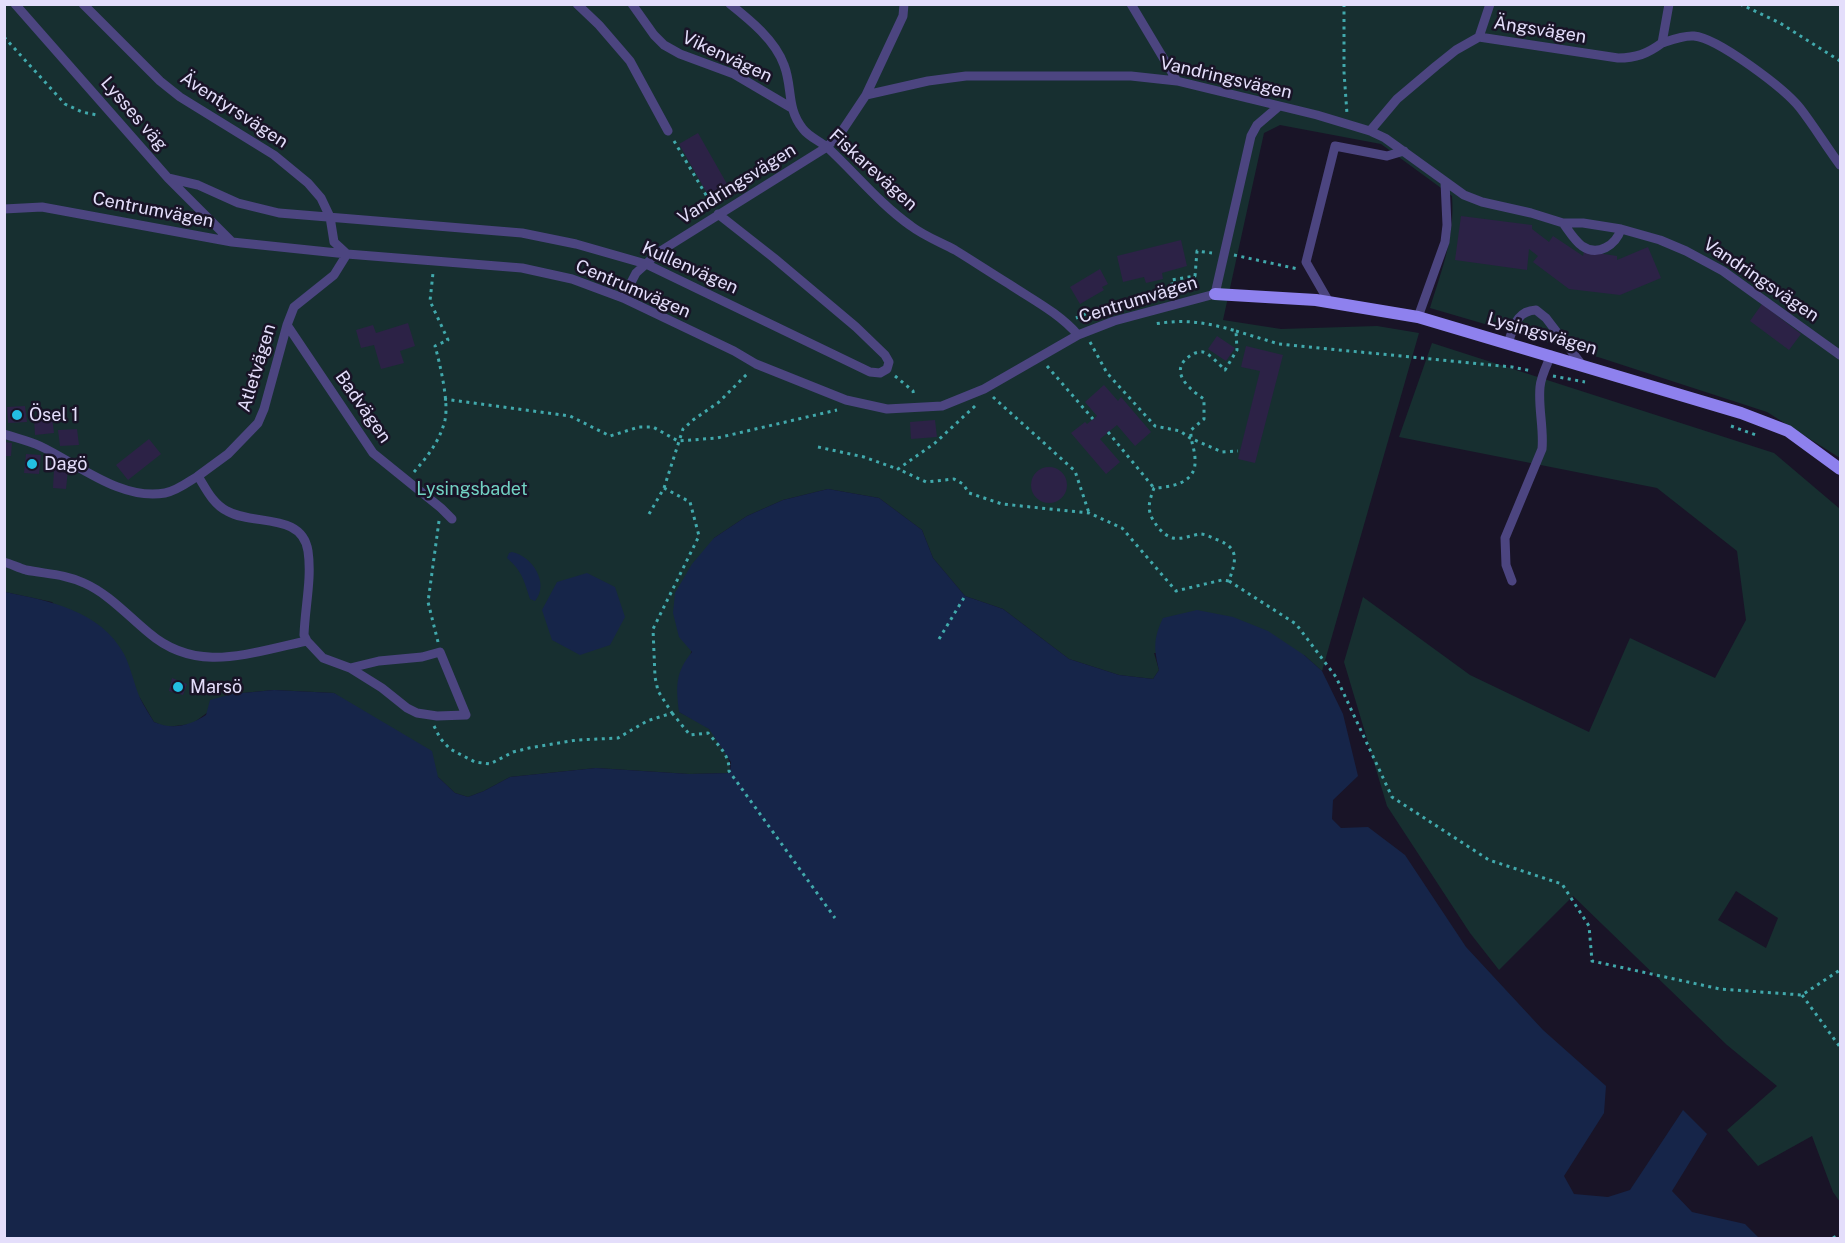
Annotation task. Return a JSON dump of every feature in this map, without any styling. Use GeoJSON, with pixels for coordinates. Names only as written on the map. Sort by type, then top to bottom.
{"type":"FeatureCollection","features":[{"type":"Feature","properties":{"kind":"street","name":"Lysingsvägen"},"geometry":{"type":"LineString","coordinates":[[1215,294],[1329,302],[1418,317],[1741,413],[1788,431],[1840,469]]}},
{"type":"Feature","properties":{"kind":"lane","name":"Lysses väg"},"geometry":{"type":"LineString","coordinates":[[15,4],[168,178],[232,242]]}},
{"type":"Feature","properties":{"kind":"lane","name":"Äventyrsvägen"},"geometry":{"type":"LineString","coordinates":[[83,4],[160,81],[180,97],[274,155],[294,170],[321,198],[330,217],[334,242],[347,254]]}},
{"type":"Feature","properties":{"kind":"lane"},"geometry":{"type":"LineString","coordinates":[[577,4],[606,32],[630,61],[668,131]]}},
{"type":"Feature","properties":{"kind":"lane","name":"Vikenvägen"},"geometry":{"type":"LineString","coordinates":[[632,4],[664,45],[680,54],[734,74],[790,107]]}},
{"type":"Feature","properties":{"kind":"lane","name":"Fiskarevägen"},"geometry":{"type":"LineString","coordinates":[[730,4],[746,17],[775,48],[787,75],[790,107],[795,119],[805,132],[827,147],[870,191],[912,227],[961,254],[1053,312],[1078,335]]}},
{"type":"Feature","properties":{"kind":"lane"},"geometry":{"type":"LineString","coordinates":[[866,95],[903,16],[904,4]]}},
{"type":"Feature","properties":{"kind":"lane"},"geometry":{"type":"LineString","coordinates":[[1131,4],[1177,81]]}},
{"type":"Feature","properties":{"kind":"lane"},"geometry":{"type":"LineString","coordinates":[[1479,37],[1490,4]]}},
{"type":"Feature","properties":{"kind":"lane"},"geometry":{"type":"LineString","coordinates":[[1662,43],[1669,4]]}},
{"type":"Feature","properties":{"kind":"lane","name":"Ängsvägen"},"geometry":{"type":"LineString","coordinates":[[1370,131],[1397,99],[1456,50],[1479,37],[1618,58],[1636,58],[1651,52],[1662,43],[1692,35],[1708,40],[1732,54],[1787,94],[1799,107],[1840,165]]}},
{"type":"Feature","properties":{"kind":"lane","name":"Vandringsvägen"},"geometry":{"type":"LineString","coordinates":[[623,298],[636,273],[659,252],[827,147],[842,131],[866,95],[928,81],[966,76],[1131,76],[1177,81],[1317,115],[1370,131],[1385,138],[1464,195],[1482,202],[1563,223],[1583,223],[1621,229],[1660,240],[1723,271],[1840,354]]}},
{"type":"Feature","properties":{"kind":"lane"},"geometry":{"type":"LineString","coordinates":[[1215,294],[1251,136],[1257,125],[1278,107]]}},
{"type":"Feature","properties":{"kind":"lane"},"geometry":{"type":"LineString","coordinates":[[1329,302],[1306,262],[1335,146],[1387,156],[1404,152]]}},
{"type":"Feature","properties":{"kind":"lane","name":"Kullenvägen"},"geometry":{"type":"LineString","coordinates":[[168,178],[198,185],[257,209],[279,213],[522,233],[576,244],[646,264],[870,372],[880,373],[887,369]]}},
{"type":"Feature","properties":{"kind":"lane"},"geometry":{"type":"LineString","coordinates":[[1418,317],[1445,242],[1447,225],[1445,182]]}},
{"type":"Feature","properties":{"kind":"lane","name":"Centrumvägen"},"geometry":{"type":"LineString","coordinates":[[4,210],[42,207],[232,242],[522,268],[549,273],[623,298],[734,351],[756,364],[846,400],[887,409],[942,406],[984,389],[1078,335],[1114,321],[1215,294]]}},
{"type":"Feature","properties":{"kind":"lane"},"geometry":{"type":"LineString","coordinates":[[718,214],[856,327],[885,355],[889,362],[887,369]]}},
{"type":"Feature","properties":{"kind":"lane"},"geometry":{"type":"LineString","coordinates":[[1563,223],[1573,237],[1588,249],[1605,249],[1611,246],[1618,238],[1621,229]]}},
{"type":"Feature","properties":{"kind":"lane","name":"Atletvägen"},"geometry":{"type":"LineString","coordinates":[[4,434],[40,446],[102,480],[135,493],[153,495],[167,493],[198,476],[228,453],[258,423],[294,308],[334,275],[347,254]]}},
{"type":"Feature","properties":{"kind":"lane"},"geometry":{"type":"LineString","coordinates":[[1509,343],[1518,317],[1528,310],[1536,310],[1582,365]]}},
{"type":"Feature","properties":{"kind":"lane","name":"Badvägen"},"geometry":{"type":"LineString","coordinates":[[287,325],[373,453],[452,519]]}},
{"type":"Feature","properties":{"kind":"lane"},"geometry":{"type":"LineString","coordinates":[[1512,581],[1506,565],[1505,538],[1542,449],[1540,384],[1551,355]]}},
{"type":"Feature","properties":{"kind":"lane"},"geometry":{"type":"LineString","coordinates":[[198,476],[215,502],[225,510],[237,516],[281,523],[294,527],[299,532],[308,550],[304,635],[323,658],[350,668],[417,713],[466,715],[440,652],[422,657],[379,661],[350,668]]}},
{"type":"Feature","properties":{"kind":"lane"},"geometry":{"type":"LineString","coordinates":[[4,562],[24,569],[68,576],[86,584],[127,612],[150,635],[173,649],[195,657],[215,659],[307,641]]}},
{"type":"Feature","properties":{"kind":"path"},"geometry":{"type":"LineString","coordinates":[[1344,4],[1347,125]]}},
{"type":"Feature","properties":{"kind":"path"},"geometry":{"type":"LineString","coordinates":[[1740,4],[1780,23],[1840,61]]}},
{"type":"Feature","properties":{"kind":"path"},"geometry":{"type":"LineString","coordinates":[[4,37],[65,104],[82,112],[114,117]]}},
{"type":"Feature","properties":{"kind":"path"},"geometry":{"type":"LineString","coordinates":[[668,131],[718,214]]}},
{"type":"Feature","properties":{"kind":"path"},"geometry":{"type":"LineString","coordinates":[[1068,324],[1102,307],[1173,289],[1171,280],[1195,276],[1197,251],[1244,257],[1311,272]]}},
{"type":"Feature","properties":{"kind":"path"},"geometry":{"type":"LineString","coordinates":[[406,480],[431,452],[445,418],[441,369],[435,346],[448,340],[430,301],[434,260]]}},
{"type":"Feature","properties":{"kind":"path"},"geometry":{"type":"LineString","coordinates":[[1152,324],[1180,320],[1206,322],[1236,331],[1237,350],[1225,370],[1206,353],[1200,351],[1190,355],[1180,367],[1184,381],[1204,399],[1204,419],[1191,430],[1190,438],[1196,460],[1185,482],[1178,486],[1154,488]]}},
{"type":"Feature","properties":{"kind":"path"},"geometry":{"type":"LineString","coordinates":[[1099,338],[1090,342],[1107,373],[1155,426],[1180,431],[1222,452],[1238,451]]}},
{"type":"Feature","properties":{"kind":"path"},"geometry":{"type":"LineString","coordinates":[[649,514],[664,488],[683,429],[735,388],[756,364]]}},
{"type":"Feature","properties":{"kind":"path"},"geometry":{"type":"LineString","coordinates":[[1046,364],[1093,419]]}},
{"type":"Feature","properties":{"kind":"path"},"geometry":{"type":"LineString","coordinates":[[887,369],[913,391],[918,408]]}},
{"type":"Feature","properties":{"kind":"path"},"geometry":{"type":"LineString","coordinates":[[984,389],[1074,471],[1089,513]]}},
{"type":"Feature","properties":{"kind":"path"},"geometry":{"type":"LineString","coordinates":[[444,399],[570,416],[610,436],[639,427],[653,427],[678,441],[717,438],[838,410]]}},
{"type":"Feature","properties":{"kind":"path"},"geometry":{"type":"LineString","coordinates":[[898,469],[935,443],[976,405]]}},
{"type":"Feature","properties":{"kind":"path"},"geometry":{"type":"LineString","coordinates":[[1108,432],[1154,488]]}},
{"type":"Feature","properties":{"kind":"path"},"geometry":{"type":"LineString","coordinates":[[818,447],[864,457],[926,482],[954,479],[963,484],[969,493],[1002,504],[1089,513],[1122,528],[1176,591],[1222,580],[1229,581],[1296,624],[1336,677],[1392,797],[1489,860],[1562,884],[1589,926],[1592,961],[1720,989],[1802,994],[1840,970]]}},
{"type":"Feature","properties":{"kind":"path"},"geometry":{"type":"LineString","coordinates":[[664,488],[690,502],[699,536],[653,629],[655,677],[658,690],[672,713],[690,735],[708,733],[726,756],[730,773],[835,918]]}},
{"type":"Feature","properties":{"kind":"path"},"geometry":{"type":"LineString","coordinates":[[1154,488],[1148,505],[1151,516],[1169,537],[1176,539],[1203,534],[1229,544],[1235,554],[1229,581]]}},
{"type":"Feature","properties":{"kind":"path"},"geometry":{"type":"LineString","coordinates":[[440,652],[428,602],[441,508]]}},
{"type":"Feature","properties":{"kind":"path"},"geometry":{"type":"LineString","coordinates":[[939,639],[965,596]]}},
{"type":"Feature","properties":{"kind":"path"},"geometry":{"type":"LineString","coordinates":[[427,715],[440,738],[450,749],[475,762],[490,764],[513,752],[530,748],[577,740],[618,738],[647,721],[672,713]]}},
{"type":"Feature","properties":{"kind":"path"},"geometry":{"type":"LineString","coordinates":[[1802,994],[1840,1047]]}},
{"type":"Feature","properties":{"kind":"path"},"geometry":{"type":"LineString","coordinates":[[1833,1239],[1840,1234]]}},
{"type":"Feature","properties":{"kind":"green space","name":"Lysingsbadet"},"geometry":{"type":"Polygon","coordinates":[[[5,5],[1840,5],[1840,458],[1767,412],[1601,358],[1430,308],[1450,239],[1452,196],[1381,144],[1280,125],[1264,133],[1223,320],[1281,329],[1377,326],[1419,333],[1322,671],[1304,655],[1154,653],[1159,670],[1153,679],[1119,675],[1069,659],[1003,609],[965,596],[933,558],[922,530],[879,498],[828,489],[783,500],[747,516],[714,538],[679,712],[698,721],[717,737],[727,755],[730,773],[689,774],[596,768],[510,777],[468,797],[455,793],[334,693],[274,690],[232,694],[192,724],[166,727],[154,722],[140,698],[52,602],[5,592],[5,5]]]}},
{"type":"Feature","properties":{"kind":"green space"},"geometry":{"type":"Polygon","coordinates":[[[1432,343],[1774,453],[1840,509],[1840,1202],[1833,1192],[1812,1136],[1758,1166],[1727,1130],[1777,1086],[1727,1045],[1573,896],[1499,970],[1470,933],[1387,806],[1344,662],[1363,597],[1470,675],[1589,732],[1630,638],[1715,678],[1746,620],[1737,551],[1657,488],[1399,437],[1432,343]],[[1736,891],[1718,920],[1766,948],[1778,918],[1736,891]]]}},
{"type":"Feature","properties":{"kind":"water"},"geometry":{"type":"Polygon","coordinates":[[[828,489],[879,498],[922,530],[933,558],[965,596],[1003,609],[1069,659],[1119,675],[1153,679],[1159,670],[1155,644],[1163,618],[1197,610],[1233,617],[1268,631],[1304,655],[1322,671],[1343,714],[1358,776],[1333,800],[1332,819],[1341,828],[1368,827],[1405,855],[1466,947],[1543,1030],[1606,1086],[1604,1113],[1564,1176],[1574,1194],[1608,1197],[1630,1190],[1683,1110],[1707,1134],[1672,1191],[1692,1212],[1745,1224],[1759,1238],[5,1238],[5,592],[56,604],[87,617],[101,627],[114,639],[124,654],[138,693],[154,722],[167,726],[180,726],[193,722],[206,715],[210,700],[232,694],[274,690],[334,693],[432,751],[438,777],[455,793],[468,797],[510,777],[596,768],[689,774],[730,773],[731,762],[709,729],[679,712],[678,680],[682,667],[692,652],[679,637],[673,613],[675,593],[692,564],[714,538],[747,516],[783,500],[828,489]]]}},
{"type":"Feature","properties":{"kind":"water"},"geometry":{"type":"Polygon","coordinates":[[[512,552],[526,559],[537,571],[541,586],[535,601],[530,599],[522,576],[507,558],[512,552]]]}},
{"type":"Feature","properties":{"kind":"water"},"geometry":{"type":"Polygon","coordinates":[[[587,573],[615,587],[625,617],[610,645],[580,655],[552,640],[542,610],[557,582],[587,573]]]}},
{"type":"Feature","properties":{"kind":"building"},"geometry":{"type":"Polygon","coordinates":[[[698,133],[727,184],[708,195],[679,144],[698,133]]]}},
{"type":"Feature","properties":{"kind":"building"},"geometry":{"type":"Polygon","coordinates":[[[1461,216],[1532,225],[1532,229],[1549,242],[1553,236],[1583,256],[1584,251],[1617,256],[1617,260],[1648,247],[1661,278],[1620,295],[1569,289],[1533,262],[1538,256],[1529,249],[1527,270],[1455,260],[1461,216]]]}},
{"type":"Feature","properties":{"kind":"building"},"geometry":{"type":"Polygon","coordinates":[[[1181,240],[1187,266],[1162,273],[1163,279],[1146,283],[1144,277],[1123,282],[1117,256],[1181,240]]]}},
{"type":"Feature","properties":{"kind":"building"},"geometry":{"type":"Polygon","coordinates":[[[1100,269],[1108,284],[1102,287],[1104,290],[1080,304],[1070,287],[1100,269]]]}},
{"type":"Feature","properties":{"kind":"building"},"geometry":{"type":"Polygon","coordinates":[[[1762,304],[1801,334],[1789,350],[1750,321],[1762,304]]]}},
{"type":"Feature","properties":{"kind":"building"},"geometry":{"type":"Polygon","coordinates":[[[408,323],[415,346],[400,351],[404,363],[381,369],[374,345],[361,348],[356,330],[373,325],[376,333],[408,323]]]}},
{"type":"Feature","properties":{"kind":"building"},"geometry":{"type":"Polygon","coordinates":[[[1217,336],[1235,348],[1226,361],[1208,349],[1217,336]]]}},
{"type":"Feature","properties":{"kind":"building"},"geometry":{"type":"Polygon","coordinates":[[[1246,346],[1283,355],[1255,463],[1238,459],[1260,371],[1241,367],[1246,346]]]}},
{"type":"Feature","properties":{"kind":"building"},"geometry":{"type":"Polygon","coordinates":[[[1104,385],[1118,401],[1121,397],[1151,432],[1135,446],[1117,425],[1100,439],[1120,462],[1106,474],[1071,433],[1097,416],[1085,402],[1104,385]]]}},
{"type":"Feature","properties":{"kind":"building","name":"Ösel 1"},"geometry":{"type":"Polygon","coordinates":[[[25,406],[27,422],[8,423],[7,407],[25,406]]]}},
{"type":"Feature","properties":{"kind":"building","name":"Ösel 1"},"geometry":{"type":"Polygon","coordinates":[[[52,417],[54,433],[35,435],[34,419],[52,417]]]}},
{"type":"Feature","properties":{"kind":"building"},"geometry":{"type":"Polygon","coordinates":[[[935,420],[937,437],[911,439],[910,422],[935,420]]]}},
{"type":"Feature","properties":{"kind":"building","name":"Ösel 1"},"geometry":{"type":"Polygon","coordinates":[[[77,429],[79,445],[60,446],[58,430],[77,429]]]}},
{"type":"Feature","properties":{"kind":"building"},"geometry":{"type":"Polygon","coordinates":[[[149,439],[161,454],[128,480],[116,465],[149,439]]]}},
{"type":"Feature","properties":{"kind":"building","name":"Dagö"},"geometry":{"type":"Polygon","coordinates":[[[4,442],[12,443],[11,456],[4,456],[4,442]]]}},
{"type":"Feature","properties":{"kind":"building","name":"Dagö"},"geometry":{"type":"Polygon","coordinates":[[[26,454],[41,455],[39,474],[24,473],[26,454]]]}},
{"type":"Feature","properties":{"kind":"building"},"geometry":{"type":"Polygon","coordinates":[[[1049,467],[1062,472],[1067,485],[1062,498],[1049,503],[1036,498],[1031,485],[1036,472],[1049,467]]]}},
{"type":"Feature","properties":{"kind":"building","name":"Dagö"},"geometry":{"type":"Polygon","coordinates":[[[54,469],[68,470],[66,489],[53,488],[54,469]]]}},
{"type":"Feature","properties":{"kind":"building","name":"Marsö"},"geometry":{"type":"Polygon","coordinates":[[[172,678],[187,684],[183,695],[169,691],[172,678]]]}},
{"type":"Feature","properties":{"kind":"place","name":"Ösel 1"},"geometry":{"type":"Point","coordinates":[17,415]}},
{"type":"Feature","properties":{"kind":"place","name":"Dagö"},"geometry":{"type":"Point","coordinates":[32,464]}},
{"type":"Feature","properties":{"kind":"place","name":"Marsö"},"geometry":{"type":"Point","coordinates":[178,687]}}]}
